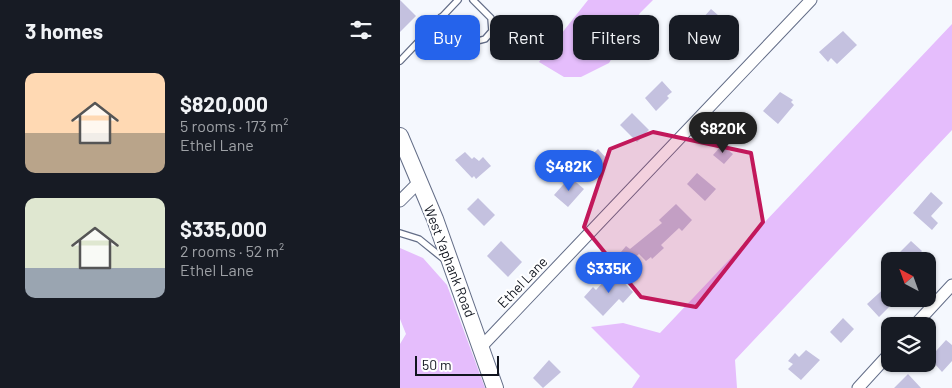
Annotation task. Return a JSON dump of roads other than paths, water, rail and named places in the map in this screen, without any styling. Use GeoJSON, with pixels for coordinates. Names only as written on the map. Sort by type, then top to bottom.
{"type":"FeatureCollection","features":[{"type":"Feature","properties":{"kind":"street","name":"Ethel Lane"},"geometry":{"type":"LineString","coordinates":[[482,346],[811,0]]}},
{"type":"Feature","properties":{"kind":"street","name":"West Yaphank Road"},"geometry":{"type":"LineString","coordinates":[[400,136],[452,265],[482,346],[495,388]]}},
{"type":"Feature","properties":{"kind":"street"},"geometry":{"type":"LineString","coordinates":[[400,201],[419,182]]}},
{"type":"Feature","properties":{"kind":"street"},"geometry":{"type":"LineString","coordinates":[[922,317],[952,285]]}},
{"type":"Feature","properties":{"kind":"street"},"geometry":{"type":"LineString","coordinates":[[858,388],[881,363]]}},
{"type":"Feature","properties":{"kind":"lane"},"geometry":{"type":"LineString","coordinates":[[443,15],[458,0]]}},
{"type":"Feature","properties":{"kind":"lane"},"geometry":{"type":"LineString","coordinates":[[473,0],[491,18],[492,31],[485,39],[480,40]]}},
{"type":"Feature","properties":{"kind":"lane"},"geometry":{"type":"LineString","coordinates":[[400,60],[415,44]]}},
{"type":"Feature","properties":{"kind":"lane"},"geometry":{"type":"LineString","coordinates":[[400,233],[419,239],[452,265]]}}]}
